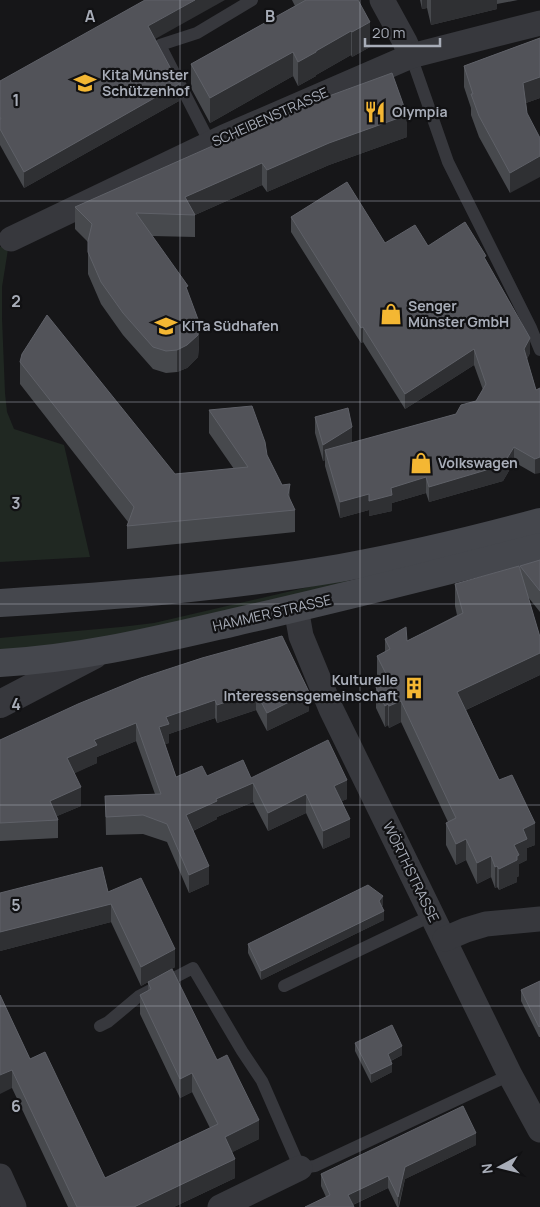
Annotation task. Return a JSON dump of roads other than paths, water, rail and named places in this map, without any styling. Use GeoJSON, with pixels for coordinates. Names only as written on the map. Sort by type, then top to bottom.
{"type":"FeatureCollection","features":[{"type":"Feature","properties":{"kind":"main road"},"geometry":{"type":"LineString","coordinates":[[0,603],[186,589],[339,568],[431,550],[540,522]]}},
{"type":"Feature","properties":{"kind":"main road","name":"HAMMER STRASSE"},"geometry":{"type":"LineString","coordinates":[[0,664],[97,653],[296,608],[540,547]]}},
{"type":"Feature","properties":{"kind":"street"},"geometry":{"type":"LineString","coordinates":[[382,0],[411,56]]}},
{"type":"Feature","properties":{"kind":"street","name":"SCHEIBENSTRASSE"},"geometry":{"type":"LineString","coordinates":[[11,239],[210,143],[411,56],[540,23]]}},
{"type":"Feature","properties":{"kind":"street"},"geometry":{"type":"LineString","coordinates":[[0,612],[35,601]]}},
{"type":"Feature","properties":{"kind":"street","name":"WÖRTHSTRASSE"},"geometry":{"type":"LineString","coordinates":[[296,608],[301,636],[332,709],[510,1075],[540,1130]]}},
{"type":"Feature","properties":{"kind":"street"},"geometry":{"type":"LineString","coordinates":[[0,704],[97,653]]}},
{"type":"Feature","properties":{"kind":"street"},"geometry":{"type":"LineString","coordinates":[[445,939],[486,924],[540,919]]}},
{"type":"Feature","properties":{"kind":"street"},"geometry":{"type":"LineString","coordinates":[[220,1207],[300,1168]]}},
{"type":"Feature","properties":{"kind":"street"},"geometry":{"type":"LineString","coordinates":[[0,1176],[14,1207]]}},
{"type":"Feature","properties":{"kind":"lane"},"geometry":{"type":"LineString","coordinates":[[210,143],[160,45],[197,33],[252,0]]}},
{"type":"Feature","properties":{"kind":"lane"},"geometry":{"type":"LineString","coordinates":[[411,56],[448,162],[531,328],[540,350]]}},
{"type":"Feature","properties":{"kind":"lane"},"geometry":{"type":"LineString","coordinates":[[284,986],[433,915]]}},
{"type":"Feature","properties":{"kind":"lane"},"geometry":{"type":"LineString","coordinates":[[100,1026],[108,1022],[139,996],[193,968],[242,1051],[262,1080],[300,1168],[315,1166],[510,1075]]}},
{"type":"Feature","properties":{"kind":"place","name":"Kita Münster Schützenhof"},"geometry":{"type":"Point","coordinates":[85,83]}},
{"type":"Feature","properties":{"kind":"place","name":"Olympia"},"geometry":{"type":"Point","coordinates":[375,112]}},
{"type":"Feature","properties":{"kind":"place","name":"Senger Münster GmbH"},"geometry":{"type":"Point","coordinates":[391,314]}},
{"type":"Feature","properties":{"kind":"place","name":"KiTa Südhafen"},"geometry":{"type":"Point","coordinates":[166,326]}},
{"type":"Feature","properties":{"kind":"place","name":"Volkswagen"},"geometry":{"type":"Point","coordinates":[421,463]}},
{"type":"Feature","properties":{"kind":"place","name":"Kulturelle Interessensgemeinschaft"},"geometry":{"type":"Point","coordinates":[414,688]}}]}
